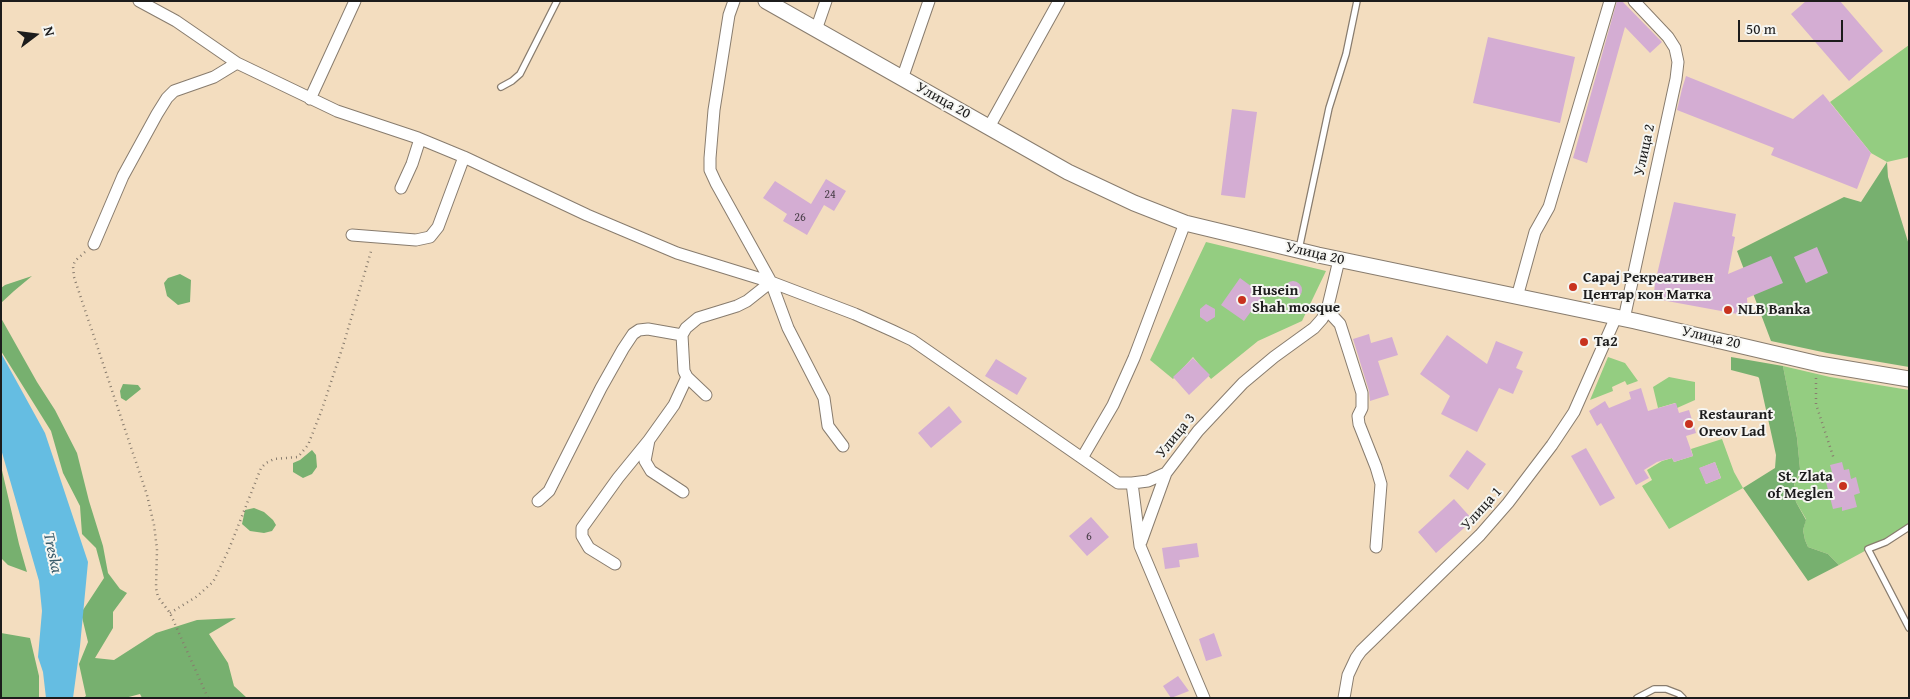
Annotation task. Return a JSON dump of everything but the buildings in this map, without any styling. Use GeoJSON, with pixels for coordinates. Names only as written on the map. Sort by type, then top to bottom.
{"type":"FeatureCollection","features":[{"type":"Feature","properties":{"kind":"street"},"geometry":{"type":"LineString","coordinates":[[139,1],[176,21],[238,64],[337,111],[420,139],[464,157],[587,215],[677,253],[771,282],[855,314],[912,340],[1118,483],[1148,481],[1166,473]]}},
{"type":"Feature","properties":{"kind":"street"},"geometry":{"type":"LineString","coordinates":[[310,99],[355,1]]}},
{"type":"Feature","properties":{"kind":"street"},"geometry":{"type":"LineString","coordinates":[[734,1],[728,15],[714,110],[710,164],[716,183],[771,282],[788,328],[824,398],[828,426],[843,446]]}},
{"type":"Feature","properties":{"kind":"street","name":"Улица 20"},"geometry":{"type":"LineString","coordinates":[[766,1],[1068,172],[1134,203],[1185,222],[1339,260],[1620,318],[1819,364],[1909,379]]}},
{"type":"Feature","properties":{"kind":"street"},"geometry":{"type":"LineString","coordinates":[[816,30],[826,1]]}},
{"type":"Feature","properties":{"kind":"street"},"geometry":{"type":"LineString","coordinates":[[902,79],[929,1]]}},
{"type":"Feature","properties":{"kind":"street"},"geometry":{"type":"LineString","coordinates":[[989,127],[1059,1]]}},
{"type":"Feature","properties":{"kind":"street"},"geometry":{"type":"LineString","coordinates":[[1517,297],[1535,232],[1549,207],[1610,1]]}},
{"type":"Feature","properties":{"kind":"street","name":"Улица 2"},"geometry":{"type":"LineString","coordinates":[[1620,318],[1676,79],[1678,62],[1675,48],[1668,37],[1634,1]]}},
{"type":"Feature","properties":{"kind":"street"},"geometry":{"type":"LineString","coordinates":[[94,244],[123,176],[167,98],[174,91],[214,77],[238,64]]}},
{"type":"Feature","properties":{"kind":"street"},"geometry":{"type":"LineString","coordinates":[[401,188],[412,164],[420,139]]}},
{"type":"Feature","properties":{"kind":"street"},"geometry":{"type":"LineString","coordinates":[[352,235],[416,240],[430,237],[438,227],[464,157]]}},
{"type":"Feature","properties":{"kind":"street"},"geometry":{"type":"LineString","coordinates":[[1082,458],[1113,405],[1134,358],[1185,222]]}},
{"type":"Feature","properties":{"kind":"street","name":"Улица 3"},"geometry":{"type":"LineString","coordinates":[[1140,546],[1166,473],[1198,431],[1238,388],[1274,357],[1314,328],[1322,319],[1327,310],[1339,260]]}},
{"type":"Feature","properties":{"kind":"street"},"geometry":{"type":"LineString","coordinates":[[706,395],[687,377],[683,364],[682,335],[686,328],[698,318],[747,302],[771,282]]}},
{"type":"Feature","properties":{"kind":"street"},"geometry":{"type":"LineString","coordinates":[[1327,310],[1340,324],[1362,393],[1362,408],[1358,416],[1359,424],[1381,484],[1376,547]]}},
{"type":"Feature","properties":{"kind":"street","name":"Улица 1"},"geometry":{"type":"LineString","coordinates":[[1344,698],[1348,675],[1356,658],[1480,535],[1508,503],[1552,445],[1574,412],[1620,318]]}},
{"type":"Feature","properties":{"kind":"street"},"geometry":{"type":"LineString","coordinates":[[538,501],[549,491],[601,388],[633,334],[639,330],[648,329],[682,335]]}},
{"type":"Feature","properties":{"kind":"street"},"geometry":{"type":"LineString","coordinates":[[615,564],[589,548],[582,536],[582,528],[674,405],[687,377]]}},
{"type":"Feature","properties":{"kind":"street"},"geometry":{"type":"LineString","coordinates":[[649,440],[645,461],[647,467],[664,481],[683,492]]}},
{"type":"Feature","properties":{"kind":"street"},"geometry":{"type":"LineString","coordinates":[[1132,483],[1140,546],[1204,698]]}},
{"type":"Feature","properties":{"kind":"lane"},"geometry":{"type":"LineString","coordinates":[[501,87],[520,74],[557,1]]}},
{"type":"Feature","properties":{"kind":"lane"},"geometry":{"type":"LineString","coordinates":[[1298,251],[1329,108],[1346,54],[1357,1]]}},
{"type":"Feature","properties":{"kind":"lane"},"geometry":{"type":"LineString","coordinates":[[1909,527],[1886,542],[1868,550],[1909,628]]}},
{"type":"Feature","properties":{"kind":"lane"},"geometry":{"type":"LineString","coordinates":[[1637,698],[1654,689],[1666,689],[1679,694],[1683,698]]}},
{"type":"Feature","properties":{"kind":"path"},"geometry":{"type":"LineString","coordinates":[[170,613],[196,597],[213,582],[226,556],[261,468],[274,459],[298,457],[308,445],[344,346],[376,237]]}},
{"type":"Feature","properties":{"kind":"path"},"geometry":{"type":"LineString","coordinates":[[94,244],[75,261],[73,266],[74,277],[147,495],[157,549],[156,588],[161,603],[170,613],[208,698]]}},
{"type":"Feature","properties":{"kind":"path"},"geometry":{"type":"LineString","coordinates":[[1819,364],[1815,396],[1834,459]]}},
{"type":"Feature","properties":{"kind":"green space"},"geometry":{"type":"Polygon","coordinates":[[[1909,45],[1909,157],[1887,162],[1871,153],[1830,102],[1909,45]]]}},
{"type":"Feature","properties":{"kind":"green space"},"geometry":{"type":"Polygon","coordinates":[[[1887,162],[1888,177],[1909,245],[1909,367],[1771,341],[1737,251],[1844,197],[1861,202],[1887,162]]]}},
{"type":"Feature","properties":{"kind":"green space"},"geometry":{"type":"Polygon","coordinates":[[[1206,242],[1326,271],[1302,321],[1258,341],[1211,379],[1193,357],[1173,379],[1150,360],[1206,242]]]}},
{"type":"Feature","properties":{"kind":"green space"},"geometry":{"type":"Polygon","coordinates":[[[180,274],[191,280],[190,302],[178,305],[167,296],[164,283],[168,278],[180,274]]]}},
{"type":"Feature","properties":{"kind":"green space"},"geometry":{"type":"Polygon","coordinates":[[[32,276],[14,291],[1,303],[1,288],[32,276]]]}},
{"type":"Feature","properties":{"kind":"green space"},"geometry":{"type":"Polygon","coordinates":[[[1,318],[55,410],[77,453],[103,546],[108,573],[120,589],[127,593],[113,612],[113,628],[95,658],[114,660],[156,633],[197,620],[236,618],[209,634],[228,663],[234,686],[247,698],[142,698],[140,694],[125,698],[83,698],[86,696],[79,664],[88,642],[81,613],[104,578],[96,548],[82,534],[80,506],[63,473],[51,431],[1,351],[1,318]]]}},
{"type":"Feature","properties":{"kind":"green space"},"geometry":{"type":"Polygon","coordinates":[[[1608,357],[1625,363],[1638,381],[1627,385],[1625,381],[1612,387],[1613,391],[1590,400],[1608,357]]]}},
{"type":"Feature","properties":{"kind":"green space"},"geometry":{"type":"Polygon","coordinates":[[[1731,357],[1783,366],[1797,438],[1800,469],[1794,485],[1794,492],[1796,502],[1806,520],[1803,530],[1805,540],[1808,547],[1828,554],[1839,565],[1808,581],[1743,488],[1775,468],[1776,455],[1759,378],[1731,370],[1731,357]]]}},
{"type":"Feature","properties":{"kind":"green space"},"geometry":{"type":"Polygon","coordinates":[[[1783,366],[1830,377],[1909,390],[1909,527],[1839,565],[1828,554],[1808,547],[1805,540],[1803,530],[1806,519],[1796,502],[1794,492],[1794,486],[1800,469],[1797,438],[1783,366]]]}},
{"type":"Feature","properties":{"kind":"green space"},"geometry":{"type":"Polygon","coordinates":[[[1669,377],[1695,382],[1695,400],[1677,408],[1675,403],[1658,408],[1653,387],[1669,377]]]}},
{"type":"Feature","properties":{"kind":"green space"},"geometry":{"type":"Polygon","coordinates":[[[123,384],[138,385],[141,389],[126,401],[121,398],[120,391],[123,384]]]}},
{"type":"Feature","properties":{"kind":"green space"},"geometry":{"type":"Polygon","coordinates":[[[1722,439],[1734,472],[1743,488],[1669,529],[1642,486],[1652,480],[1647,470],[1662,461],[1672,458],[1674,462],[1693,456],[1691,449],[1722,439]],[[1715,462],[1700,468],[1706,484],[1721,478],[1715,462]]]}},
{"type":"Feature","properties":{"kind":"green space"},"geometry":{"type":"Polygon","coordinates":[[[312,450],[316,455],[317,467],[312,474],[303,478],[293,472],[293,463],[312,450]]]}},
{"type":"Feature","properties":{"kind":"green space"},"geometry":{"type":"Polygon","coordinates":[[[1,466],[27,572],[8,565],[1,558],[1,466]]]}},
{"type":"Feature","properties":{"kind":"green space"},"geometry":{"type":"Polygon","coordinates":[[[254,508],[264,512],[273,520],[276,525],[272,531],[264,533],[250,531],[242,524],[245,510],[254,508]]]}},
{"type":"Feature","properties":{"kind":"green space"},"geometry":{"type":"Polygon","coordinates":[[[1,633],[30,638],[39,676],[39,698],[1,698],[1,633]]]}},
{"type":"Feature","properties":{"kind":"water","name":"Treska"},"geometry":{"type":"Polygon","coordinates":[[[1,353],[45,433],[88,562],[73,698],[46,698],[43,672],[38,657],[42,611],[39,581],[1,449],[1,353]]]}},
{"type":"Feature","properties":{"kind":"place","name":"Сарај Рекреативен Центар кон Матка"},"geometry":{"type":"Point","coordinates":[1573,287]}},
{"type":"Feature","properties":{"kind":"place","name":"Husein Shah mosque"},"geometry":{"type":"Point","coordinates":[1242,300]}},
{"type":"Feature","properties":{"kind":"place","name":"NLB Banka"},"geometry":{"type":"Point","coordinates":[1728,310]}},
{"type":"Feature","properties":{"kind":"place","name":"Ta2"},"geometry":{"type":"Point","coordinates":[1584,342]}},
{"type":"Feature","properties":{"kind":"place","name":"Restaurant Oreov Lad"},"geometry":{"type":"Point","coordinates":[1689,424]}},
{"type":"Feature","properties":{"kind":"place","name":"St. Zlata of Meglen"},"geometry":{"type":"Point","coordinates":[1843,486]}}]}
